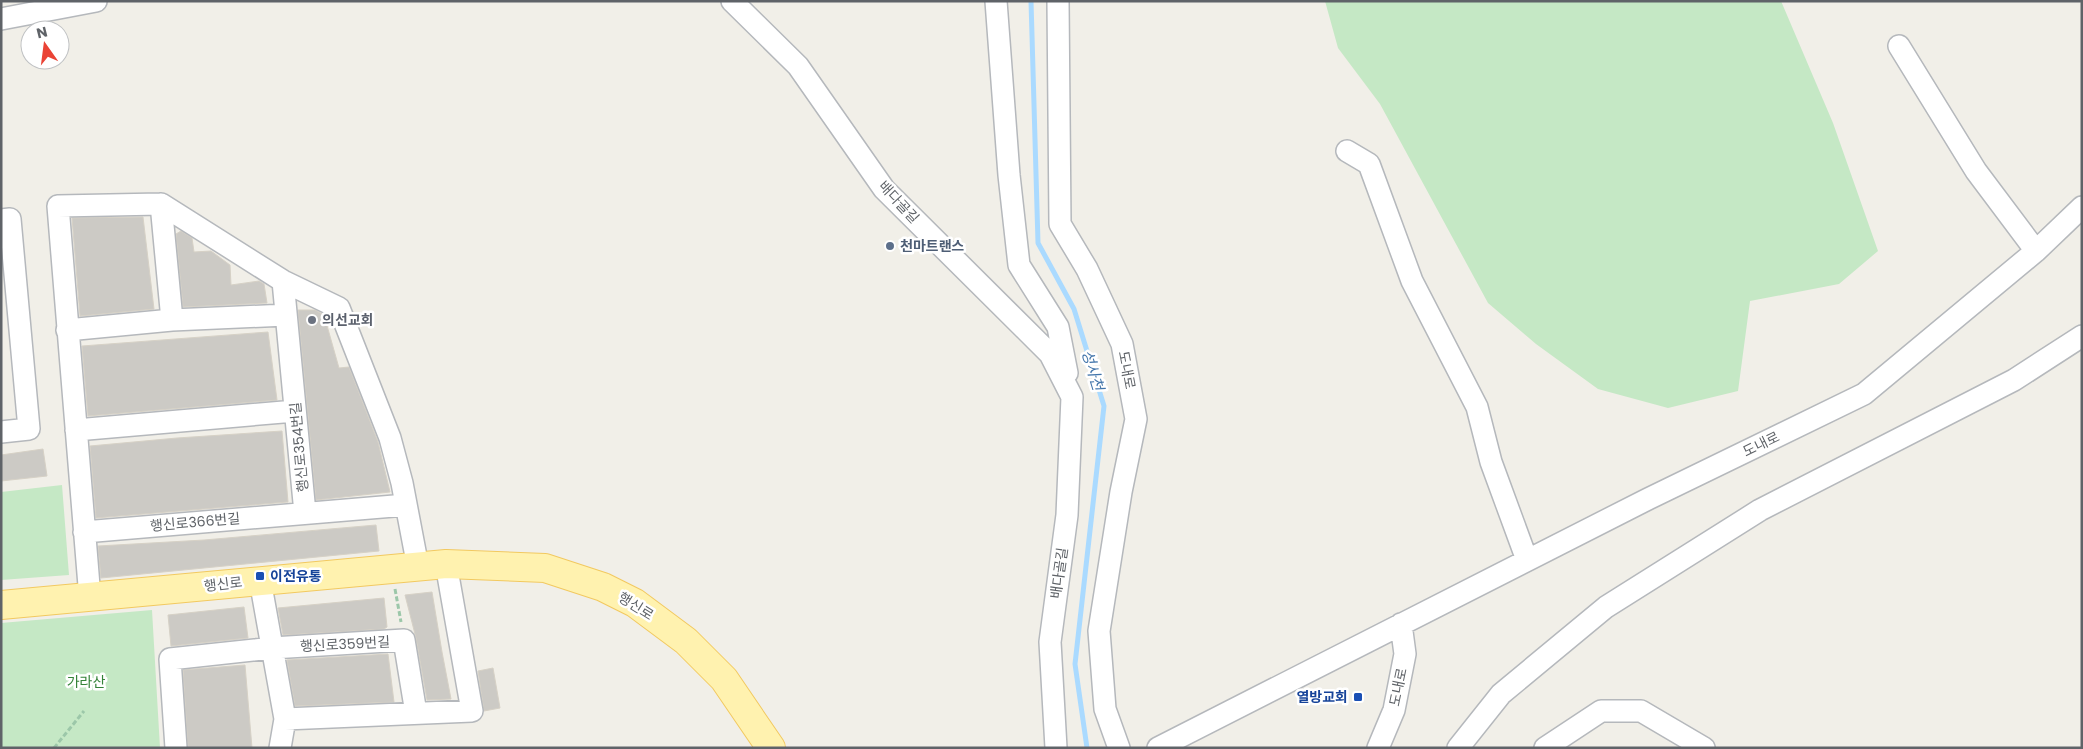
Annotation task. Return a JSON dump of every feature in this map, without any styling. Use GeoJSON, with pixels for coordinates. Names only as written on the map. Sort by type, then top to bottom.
{"type":"FeatureCollection","features":[{"type":"Feature","properties":{"kind":"main road","name":"행신로"},"geometry":{"type":"LineString","coordinates":[[1,605],[446,564],[545,568],[603,587],[636,603],[686,642],[724,679],[771,748]]}},
{"type":"Feature","properties":{"kind":"street"},"geometry":{"type":"LineString","coordinates":[[1,19],[96,1]]}},
{"type":"Feature","properties":{"kind":"street","name":"배다골길"},"geometry":{"type":"LineString","coordinates":[[732,1],[798,66],[884,188],[1050,354],[1072,397]]}},
{"type":"Feature","properties":{"kind":"street","name":"배다골길"},"geometry":{"type":"LineString","coordinates":[[996,1],[1009,175],[1019,264],[1058,327],[1072,397],[1067,515],[1050,642],[1056,748]]}},
{"type":"Feature","properties":{"kind":"street","name":"도내로"},"geometry":{"type":"LineString","coordinates":[[1058,1],[1060,224],[1087,269],[1122,344],[1136,419],[1121,492],[1099,631],[1105,708],[1119,748]]}},
{"type":"Feature","properties":{"kind":"street"},"geometry":{"type":"LineString","coordinates":[[1899,46],[1976,171],[2036,251]]}},
{"type":"Feature","properties":{"kind":"street"},"geometry":{"type":"LineString","coordinates":[[1347,151],[1369,164],[1412,281],[1477,407],[1491,462],[1528,560]]}},
{"type":"Feature","properties":{"kind":"street"},"geometry":{"type":"LineString","coordinates":[[161,204],[172,320]]}},
{"type":"Feature","properties":{"kind":"street"},"geometry":{"type":"LineString","coordinates":[[90,598],[58,206],[161,204],[283,281],[339,308],[390,438],[418,567]]}},
{"type":"Feature","properties":{"kind":"street","name":"도내로"},"geometry":{"type":"LineString","coordinates":[[1158,748],[1528,560],[1864,394],[2036,251],[2082,207]]}},
{"type":"Feature","properties":{"kind":"street"},"geometry":{"type":"LineString","coordinates":[[1,220],[10,219],[29,429],[1,432]]}},
{"type":"Feature","properties":{"kind":"street","name":"행신로354번길"},"geometry":{"type":"LineString","coordinates":[[283,281],[305,513]]}},
{"type":"Feature","properties":{"kind":"street"},"geometry":{"type":"LineString","coordinates":[[67,330],[172,320],[286,315]]}},
{"type":"Feature","properties":{"kind":"street"},"geometry":{"type":"LineString","coordinates":[[1458,748],[1501,694],[1606,607],[1760,510],[2014,380],[2082,336]]}},
{"type":"Feature","properties":{"kind":"street"},"geometry":{"type":"LineString","coordinates":[[76,430],[295,411]]}},
{"type":"Feature","properties":{"kind":"street"},"geometry":{"type":"LineString","coordinates":[[305,513],[406,505]]}},
{"type":"Feature","properties":{"kind":"street","name":"행신로366번길"},"geometry":{"type":"LineString","coordinates":[[84,532],[305,513]]}},
{"type":"Feature","properties":{"kind":"street"},"geometry":{"type":"LineString","coordinates":[[284,719],[472,711],[446,564]]}},
{"type":"Feature","properties":{"kind":"street"},"geometry":{"type":"LineString","coordinates":[[260,580],[284,719],[280,748]]}},
{"type":"Feature","properties":{"kind":"street","name":"도내로"},"geometry":{"type":"LineString","coordinates":[[1378,748],[1394,710],[1405,654],[1401,624]]}},
{"type":"Feature","properties":{"kind":"street","name":"행신로359번길"},"geometry":{"type":"LineString","coordinates":[[176,748],[170,659],[272,648],[404,640],[416,713]]}},
{"type":"Feature","properties":{"kind":"street"},"geometry":{"type":"LineString","coordinates":[[1545,748],[1601,711],[1641,711],[1704,748]]}},
{"type":"Feature","properties":{"kind":"path"},"geometry":{"type":"LineString","coordinates":[[394,581],[404,640]]}},
{"type":"Feature","properties":{"kind":"path"},"geometry":{"type":"LineString","coordinates":[[54,748],[84,711]]}},
{"type":"Feature","properties":{"kind":"green space"},"geometry":{"type":"Polygon","coordinates":[[[1325,1],[1781,1],[1833,123],[1878,251],[1839,284],[1750,301],[1738,391],[1668,408],[1598,389],[1536,344],[1488,303],[1380,104],[1338,48],[1325,1]]]}},
{"type":"Feature","properties":{"kind":"green space"},"geometry":{"type":"Polygon","coordinates":[[[62,485],[69,575],[1,580],[1,492],[62,485]]]}},
{"type":"Feature","properties":{"kind":"green space","name":"가라산"},"geometry":{"type":"Polygon","coordinates":[[[152,610],[160,748],[1,748],[1,623],[152,610]]]}},
{"type":"Feature","properties":{"kind":"building"},"geometry":{"type":"Polygon","coordinates":[[[143,217],[154,309],[80,316],[72,218],[143,217]]]}},
{"type":"Feature","properties":{"kind":"building"},"geometry":{"type":"Polygon","coordinates":[[[181,231],[192,238],[194,252],[211,251],[230,265],[231,285],[259,281],[264,284],[267,303],[183,307],[176,234],[181,231]]]}},
{"type":"Feature","properties":{"kind":"building"},"geometry":{"type":"Polygon","coordinates":[[[298,310],[315,310],[324,315],[339,368],[349,367],[378,442],[390,492],[316,500],[298,310]]]}},
{"type":"Feature","properties":{"kind":"building"},"geometry":{"type":"Polygon","coordinates":[[[268,332],[277,400],[88,416],[82,346],[268,332]]]}},
{"type":"Feature","properties":{"kind":"building"},"geometry":{"type":"Polygon","coordinates":[[[282,431],[288,502],[96,518],[90,446],[282,431]]]}},
{"type":"Feature","properties":{"kind":"building"},"geometry":{"type":"Polygon","coordinates":[[[43,449],[47,476],[1,481],[1,455],[43,449]]]}},
{"type":"Feature","properties":{"kind":"building"},"geometry":{"type":"Polygon","coordinates":[[[376,525],[379,551],[101,578],[98,546],[204,540],[376,525]]]}},
{"type":"Feature","properties":{"kind":"building"},"geometry":{"type":"Polygon","coordinates":[[[432,592],[451,699],[427,700],[416,638],[405,595],[432,592]]]}},
{"type":"Feature","properties":{"kind":"building"},"geometry":{"type":"Polygon","coordinates":[[[384,598],[387,627],[384,629],[283,635],[278,608],[384,598]]]}},
{"type":"Feature","properties":{"kind":"building"},"geometry":{"type":"Polygon","coordinates":[[[244,607],[248,638],[171,646],[168,615],[244,607]]]}},
{"type":"Feature","properties":{"kind":"building"},"geometry":{"type":"Polygon","coordinates":[[[388,654],[394,702],[295,706],[287,660],[388,654]]]}},
{"type":"Feature","properties":{"kind":"building"},"geometry":{"type":"Polygon","coordinates":[[[245,665],[252,748],[188,748],[183,670],[245,665]]]}},
{"type":"Feature","properties":{"kind":"building"},"geometry":{"type":"Polygon","coordinates":[[[493,668],[500,708],[484,711],[478,671],[493,668]]]}},
{"type":"Feature","properties":{"kind":"waterway","name":"성사천"},"geometry":{"type":"LineString","coordinates":[[1031,1],[1038,243],[1074,309],[1104,406],[1075,664],[1087,748]]}},
{"type":"Feature","properties":{"kind":"place","name":"천마트랜스"},"geometry":{"type":"Point","coordinates":[890,246]}},
{"type":"Feature","properties":{"kind":"place","name":"의선교회"},"geometry":{"type":"Point","coordinates":[312,320]}},
{"type":"Feature","properties":{"kind":"place","name":"이전유통"},"geometry":{"type":"Point","coordinates":[260,576]}},
{"type":"Feature","properties":{"kind":"place","name":"열방교회"},"geometry":{"type":"Point","coordinates":[1358,697]}}]}
